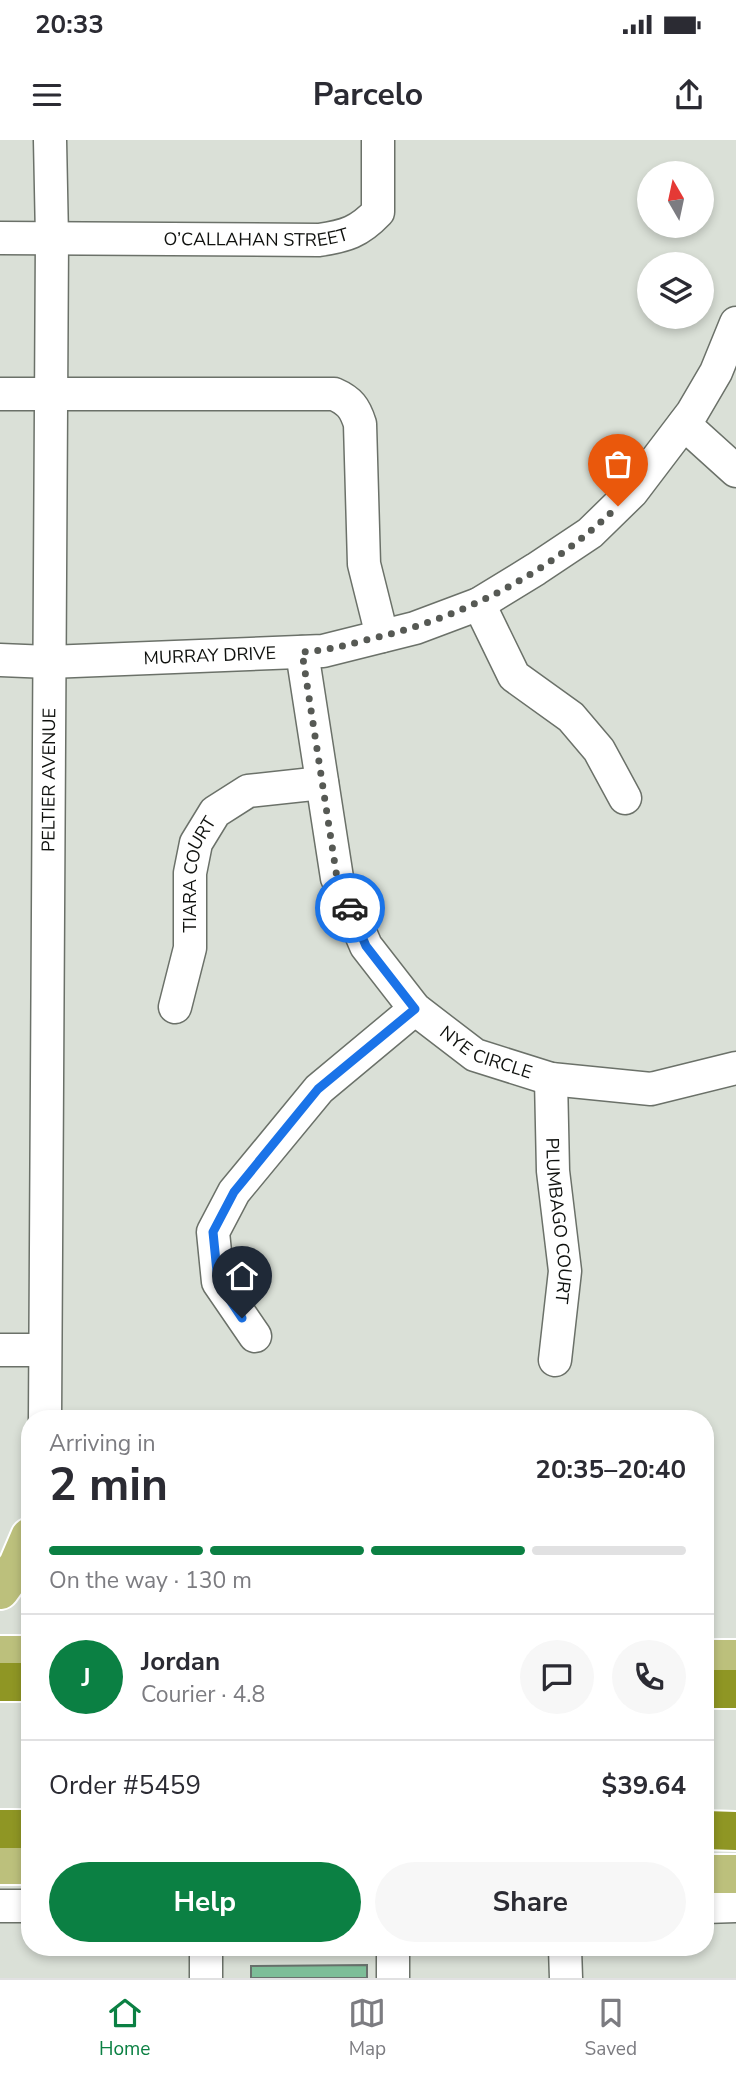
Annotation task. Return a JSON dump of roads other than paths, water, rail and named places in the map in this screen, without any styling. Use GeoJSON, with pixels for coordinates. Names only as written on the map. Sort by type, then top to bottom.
{"type":"FeatureCollection","features":[{"type":"Feature","properties":{"kind":"highway"},"geometry":{"type":"LineString","coordinates":[[0,1682],[21,1682]]}},
{"type":"Feature","properties":{"kind":"highway"},"geometry":{"type":"LineString","coordinates":[[714,1689],[736,1689]]}},
{"type":"Feature","properties":{"kind":"highway"},"geometry":{"type":"LineString","coordinates":[[0,1829],[21,1829]]}},
{"type":"Feature","properties":{"kind":"highway"},"geometry":{"type":"LineString","coordinates":[[714,1830],[736,1831]]}},
{"type":"Feature","properties":{"kind":"main road"},"geometry":{"type":"LineString","coordinates":[[0,1590],[21,1558]]}},
{"type":"Feature","properties":{"kind":"main road"},"geometry":{"type":"LineString","coordinates":[[0,1655],[21,1655]]}},
{"type":"Feature","properties":{"kind":"main road"},"geometry":{"type":"LineString","coordinates":[[714,1658],[736,1659]]}},
{"type":"Feature","properties":{"kind":"main road"},"geometry":{"type":"LineString","coordinates":[[0,1865],[21,1865]]}},
{"type":"Feature","properties":{"kind":"main road"},"geometry":{"type":"LineString","coordinates":[[714,1874],[736,1874]]}},
{"type":"Feature","properties":{"kind":"street","name":"PELTIER AVENUE"},"geometry":{"type":"LineString","coordinates":[[45,1410],[52,238],[50,140]]}},
{"type":"Feature","properties":{"kind":"street","name":"O’CALLAHAN STREET"},"geometry":{"type":"LineString","coordinates":[[52,238],[319,240],[341,237],[364,227],[378,212],[378,140]]}},
{"type":"Feature","properties":{"kind":"street"},"geometry":{"type":"LineString","coordinates":[[0,239],[52,238]]}},
{"type":"Feature","properties":{"kind":"street","name":"MURRAY DRIVE"},"geometry":{"type":"LineString","coordinates":[[0,660],[49,662],[323,651],[415,628],[478,604],[590,533],[632,492],[684,424],[716,372],[736,323]]}},
{"type":"Feature","properties":{"kind":"street"},"geometry":{"type":"LineString","coordinates":[[0,394],[334,394],[348,401],[355,409],[360,424],[364,564],[382,636]]}},
{"type":"Feature","properties":{"kind":"street"},"geometry":{"type":"LineString","coordinates":[[684,424],[736,471]]}},
{"type":"Feature","properties":{"kind":"street"},"geometry":{"type":"LineString","coordinates":[[478,604],[514,676],[571,717],[599,750],[625,798]]}},
{"type":"Feature","properties":{"kind":"street","name":"NYE CIRCLE"},"geometry":{"type":"LineString","coordinates":[[302,652],[337,878],[366,946],[415,1009],[475,1055],[551,1079],[651,1089],[736,1068]]}},
{"type":"Feature","properties":{"kind":"street","name":"TIARA COURT"},"geometry":{"type":"LineString","coordinates":[[174,1007],[190,948],[190,873],[197,843],[215,812],[248,791],[322,783]]}},
{"type":"Feature","properties":{"kind":"street"},"geometry":{"type":"LineString","coordinates":[[255,1336],[218,1282],[213,1232],[234,1192],[318,1089],[415,1009]]}},
{"type":"Feature","properties":{"kind":"street","name":"PLUMBAGO COURT"},"geometry":{"type":"LineString","coordinates":[[551,1079],[553,1171],[565,1271],[555,1360]]}},
{"type":"Feature","properties":{"kind":"street"},"geometry":{"type":"LineString","coordinates":[[0,1350],[44,1350]]}},
{"type":"Feature","properties":{"kind":"street"},"geometry":{"type":"LineString","coordinates":[[0,1906],[21,1906]]}},
{"type":"Feature","properties":{"kind":"street"},"geometry":{"type":"LineString","coordinates":[[714,1907],[736,1906]]}},
{"type":"Feature","properties":{"kind":"street"},"geometry":{"type":"LineString","coordinates":[[206,1956],[206,1978]]}},
{"type":"Feature","properties":{"kind":"street"},"geometry":{"type":"LineString","coordinates":[[393,1956],[393,1978]]}},
{"type":"Feature","properties":{"kind":"street"},"geometry":{"type":"LineString","coordinates":[[565,1956],[566,1978]]}}]}
